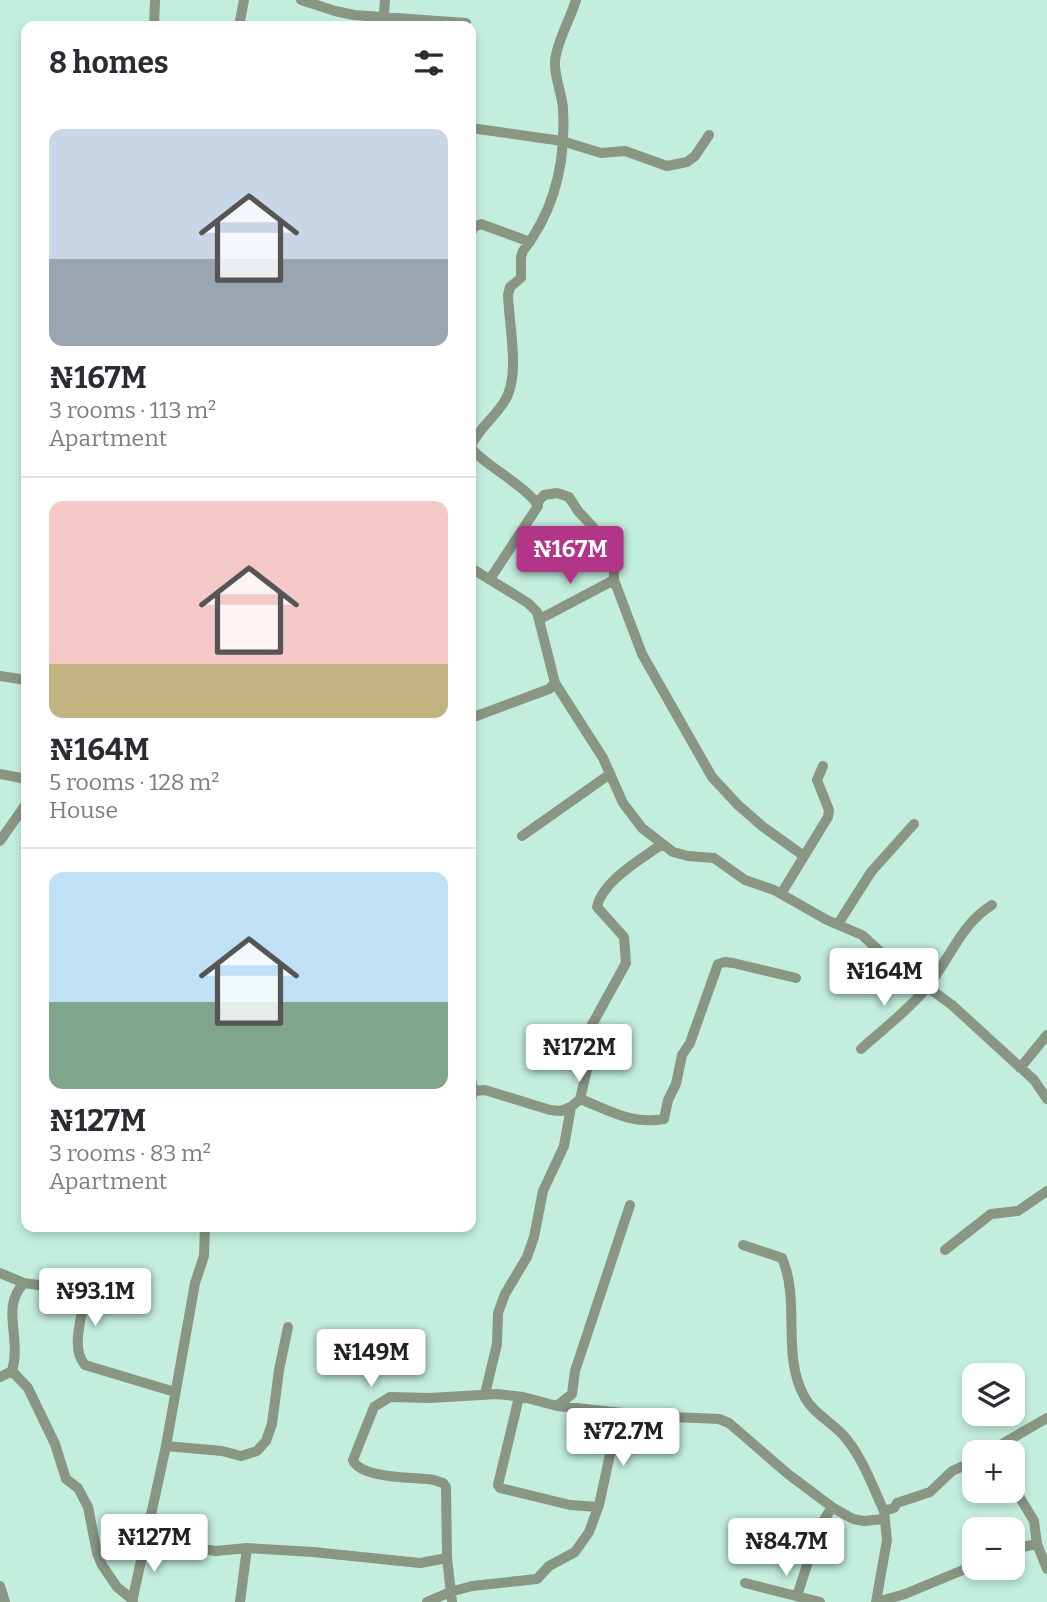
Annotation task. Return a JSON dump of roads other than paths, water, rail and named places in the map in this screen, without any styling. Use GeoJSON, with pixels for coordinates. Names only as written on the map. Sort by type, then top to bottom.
{"type":"FeatureCollection","features":[{"type":"Feature","properties":{"kind":"street"},"geometry":{"type":"LineString","coordinates":[[154,21],[155,0]]}},
{"type":"Feature","properties":{"kind":"street"},"geometry":{"type":"LineString","coordinates":[[240,21],[244,0]]}},
{"type":"Feature","properties":{"kind":"street"},"geometry":{"type":"LineString","coordinates":[[301,0],[383,21],[385,0]]}},
{"type":"Feature","properties":{"kind":"street"},"geometry":{"type":"LineString","coordinates":[[476,439],[512,389],[514,374],[508,295],[510,287],[522,278],[521,257],[555,193],[561,164],[563,105],[555,62],[576,0]]}},
{"type":"Feature","properties":{"kind":"street"},"geometry":{"type":"LineString","coordinates":[[476,129],[562,141],[601,153],[625,151],[667,166],[687,162],[701,150],[709,135]]}},
{"type":"Feature","properties":{"kind":"street"},"geometry":{"type":"LineString","coordinates":[[476,226],[481,224],[530,242]]}},
{"type":"Feature","properties":{"kind":"street"},"geometry":{"type":"LineString","coordinates":[[476,455],[505,474],[537,503]]}},
{"type":"Feature","properties":{"kind":"street"},"geometry":{"type":"LineString","coordinates":[[513,481],[534,490],[569,497],[593,527],[614,562],[614,580],[642,654],[712,777],[754,819],[804,856]]}},
{"type":"Feature","properties":{"kind":"street"},"geometry":{"type":"LineString","coordinates":[[490,579],[536,511],[537,503],[544,495],[551,493]]}},
{"type":"Feature","properties":{"kind":"street"},"geometry":{"type":"LineString","coordinates":[[476,571],[528,603],[540,619],[555,683],[603,758],[623,803],[642,828],[680,854],[714,858],[745,880],[781,894],[862,935],[885,956],[952,1005],[1034,1080],[1047,1099]]}},
{"type":"Feature","properties":{"kind":"street"},"geometry":{"type":"LineString","coordinates":[[540,619],[614,580]]}},
{"type":"Feature","properties":{"kind":"street"},"geometry":{"type":"LineString","coordinates":[[0,676],[21,679]]}},
{"type":"Feature","properties":{"kind":"street"},"geometry":{"type":"LineString","coordinates":[[476,716],[549,689],[555,683]]}},
{"type":"Feature","properties":{"kind":"street"},"geometry":{"type":"LineString","coordinates":[[781,894],[828,817],[829,810],[817,780],[822,766]]}},
{"type":"Feature","properties":{"kind":"street"},"geometry":{"type":"LineString","coordinates":[[0,774],[21,778]]}},
{"type":"Feature","properties":{"kind":"street"},"geometry":{"type":"LineString","coordinates":[[522,836],[610,774]]}},
{"type":"Feature","properties":{"kind":"street"},"geometry":{"type":"LineString","coordinates":[[0,841],[21,814]]}},
{"type":"Feature","properties":{"kind":"street"},"geometry":{"type":"LineString","coordinates":[[838,924],[871,872],[914,824]]}},
{"type":"Feature","properties":{"kind":"street"},"geometry":{"type":"LineString","coordinates":[[476,1094],[485,1090],[561,1111],[580,1099],[589,1061],[587,1032],[626,963],[624,937],[597,907],[598,901],[619,874],[662,844]]}},
{"type":"Feature","properties":{"kind":"street"},"geometry":{"type":"LineString","coordinates":[[861,1049],[927,988],[969,923],[978,913],[992,905]]}},
{"type":"Feature","properties":{"kind":"street"},"geometry":{"type":"LineString","coordinates":[[580,1099],[607,1112],[653,1121],[664,1119],[682,1055],[690,1044],[718,964],[733,962],[796,978]]}},
{"type":"Feature","properties":{"kind":"street"},"geometry":{"type":"LineString","coordinates":[[1020,1068],[1047,1035]]}},
{"type":"Feature","properties":{"kind":"street"},"geometry":{"type":"LineString","coordinates":[[485,1394],[497,1344],[498,1313],[530,1247],[543,1191],[564,1146],[571,1107]]}},
{"type":"Feature","properties":{"kind":"street"},"geometry":{"type":"LineString","coordinates":[[945,1250],[991,1214],[1018,1210],[1047,1191]]}},
{"type":"Feature","properties":{"kind":"street"},"geometry":{"type":"LineString","coordinates":[[558,1406],[572,1394],[575,1371],[630,1205]]}},
{"type":"Feature","properties":{"kind":"street"},"geometry":{"type":"LineString","coordinates":[[12,1371],[28,1388],[55,1444],[65,1479],[78,1489],[88,1507],[102,1565],[117,1587],[132,1601],[166,1446],[195,1283],[205,1251],[205,1232]]}},
{"type":"Feature","properties":{"kind":"street"},"geometry":{"type":"LineString","coordinates":[[743,1244],[782,1258],[788,1270],[791,1296],[793,1364],[804,1397],[844,1436],[858,1455],[884,1515],[887,1540],[876,1602],[925,1587],[962,1571]]}},
{"type":"Feature","properties":{"kind":"street"},"geometry":{"type":"LineString","coordinates":[[0,1273],[24,1283],[66,1289],[82,1297],[84,1301],[77,1347],[85,1365],[175,1392]]}},
{"type":"Feature","properties":{"kind":"street"},"geometry":{"type":"LineString","coordinates":[[0,1377],[12,1371],[15,1361],[13,1346],[2,1315],[3,1309],[10,1293],[24,1283]]}},
{"type":"Feature","properties":{"kind":"street"},"geometry":{"type":"LineString","coordinates":[[166,1446],[222,1451],[241,1456],[257,1451],[266,1441],[272,1424],[288,1327]]}},
{"type":"Feature","properties":{"kind":"street"},"geometry":{"type":"LineString","coordinates":[[451,1597],[447,1558],[446,1487],[434,1480],[371,1473],[354,1465],[353,1456],[373,1407],[384,1399],[485,1394],[619,1413],[724,1420],[832,1507],[853,1519],[864,1521],[884,1515],[897,1503],[930,1492],[952,1471],[962,1467]]}},
{"type":"Feature","properties":{"kind":"street"},"geometry":{"type":"LineString","coordinates":[[519,1397],[498,1485],[500,1488],[570,1505],[598,1507]]}},
{"type":"Feature","properties":{"kind":"street"},"geometry":{"type":"LineString","coordinates":[[427,1602],[451,1597],[472,1586],[537,1579],[549,1566],[575,1552],[590,1532],[598,1507],[619,1413]]}},
{"type":"Feature","properties":{"kind":"street"},"geometry":{"type":"LineString","coordinates":[[1016,1440],[1047,1418]]}},
{"type":"Feature","properties":{"kind":"street"},"geometry":{"type":"LineString","coordinates":[[1023,1503],[1034,1521],[1037,1544],[1047,1569]]}},
{"type":"Feature","properties":{"kind":"street"},"geometry":{"type":"LineString","coordinates":[[797,1596],[819,1528],[832,1507]]}},
{"type":"Feature","properties":{"kind":"street"},"geometry":{"type":"LineString","coordinates":[[146,1541],[216,1551],[247,1548],[420,1563],[447,1558]]}},
{"type":"Feature","properties":{"kind":"street"},"geometry":{"type":"LineString","coordinates":[[1025,1546],[1037,1544]]}},
{"type":"Feature","properties":{"kind":"street"},"geometry":{"type":"LineString","coordinates":[[240,1602],[247,1548]]}},
{"type":"Feature","properties":{"kind":"street"},"geometry":{"type":"LineString","coordinates":[[745,1583],[820,1602]]}},
{"type":"Feature","properties":{"kind":"street"},"geometry":{"type":"LineString","coordinates":[[0,1586],[5,1602]]}}]}
